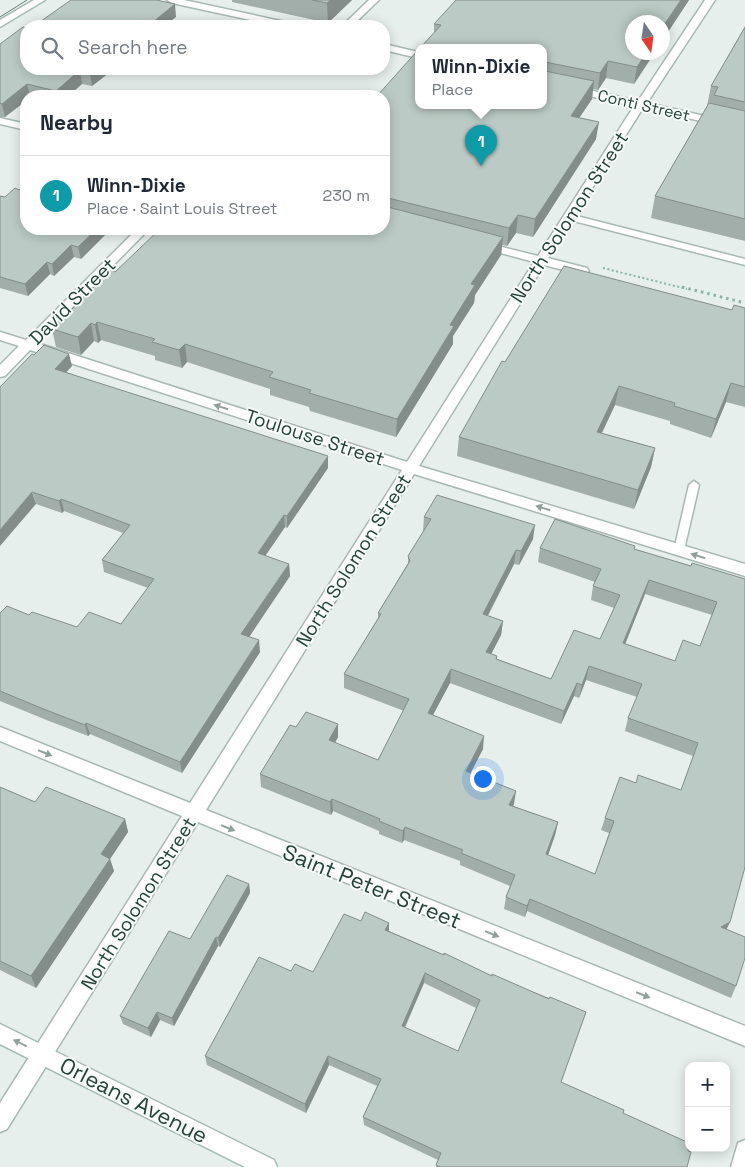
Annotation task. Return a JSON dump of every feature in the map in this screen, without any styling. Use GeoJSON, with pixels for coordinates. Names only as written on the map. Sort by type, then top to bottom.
{"type":"FeatureCollection","features":[{"type":"Feature","properties":{"kind":"street"},"geometry":{"type":"LineString","coordinates":[[0,24],[40,0]]}},
{"type":"Feature","properties":{"kind":"street"},"geometry":{"type":"LineString","coordinates":[[172,0],[263,20]]}},
{"type":"Feature","properties":{"kind":"street"},"geometry":{"type":"LineString","coordinates":[[353,20],[374,0]]}},
{"type":"Feature","properties":{"kind":"street","name":"North Solomon Street"},"geometry":{"type":"LineString","coordinates":[[0,1122],[541,260],[640,104],[710,0]]}},
{"type":"Feature","properties":{"kind":"street"},"geometry":{"type":"LineString","coordinates":[[390,48],[415,54]]}},
{"type":"Feature","properties":{"kind":"street","name":"Conti Street"},"geometry":{"type":"LineString","coordinates":[[547,84],[745,128]]}},
{"type":"Feature","properties":{"kind":"street"},"geometry":{"type":"LineString","coordinates":[[0,121],[20,126]]}},
{"type":"Feature","properties":{"kind":"street","name":"David Street"},"geometry":{"type":"LineString","coordinates":[[0,374],[138,235]]}},
{"type":"Feature","properties":{"kind":"street"},"geometry":{"type":"LineString","coordinates":[[467,241],[596,275]]}},
{"type":"Feature","properties":{"kind":"street","name":"Toulouse Street"},"geometry":{"type":"LineString","coordinates":[[0,336],[410,468],[745,570]]}},
{"type":"Feature","properties":{"kind":"street","name":"Saint Peter Street"},"geometry":{"type":"LineString","coordinates":[[0,734],[745,1036]]}},
{"type":"Feature","properties":{"kind":"street","name":"Orleans Avenue"},"geometry":{"type":"LineString","coordinates":[[0,1034],[267,1167]]}},
{"type":"Feature","properties":{"kind":"street"},"geometry":{"type":"LineString","coordinates":[[741,1167],[745,1150]]}},
{"type":"Feature","properties":{"kind":"lane"},"geometry":{"type":"LineString","coordinates":[[569,216],[745,262]]}},
{"type":"Feature","properties":{"kind":"lane"},"geometry":{"type":"LineString","coordinates":[[679,550],[694,485]]}},
{"type":"Feature","properties":{"kind":"building"},"geometry":{"type":"Polygon","coordinates":[[[71,0],[156,0],[175,4],[155,20],[43,20],[71,0]]]}},
{"type":"Feature","properties":{"kind":"building"},"geometry":{"type":"Polygon","coordinates":[[[312,0],[331,0],[327,3],[312,0]]]}},
{"type":"Feature","properties":{"kind":"building"},"geometry":{"type":"Polygon","coordinates":[[[456,0],[681,0],[670,16],[625,15],[625,60],[642,60],[637,67],[608,61],[600,73],[547,62],[547,44],[424,44],[441,25],[434,24],[456,0]]]}},
{"type":"Feature","properties":{"kind":"building"},"geometry":{"type":"Polygon","coordinates":[[[745,27],[745,102],[714,95],[718,87],[711,86],[745,27]]]}},
{"type":"Feature","properties":{"kind":"building"},"geometry":{"type":"Polygon","coordinates":[[[20,29],[20,75],[74,75],[57,90],[27,84],[2,104],[0,103],[0,44],[20,29]]]}},
{"type":"Feature","properties":{"kind":"building"},"geometry":{"type":"Polygon","coordinates":[[[415,53],[415,109],[547,109],[547,71],[594,81],[571,116],[599,122],[535,219],[518,215],[509,228],[390,198],[390,90],[382,90],[415,53]]]}},
{"type":"Feature","properties":{"kind":"building"},"geometry":{"type":"Polygon","coordinates":[[[709,103],[745,111],[745,219],[655,196],[709,103]]]}},
{"type":"Feature","properties":{"kind":"building"},"geometry":{"type":"Polygon","coordinates":[[[15,188],[19,190],[20,235],[91,235],[78,247],[71,245],[52,264],[47,262],[25,284],[0,277],[0,196],[5,197],[15,188]]]}},
{"type":"Feature","properties":{"kind":"building"},"geometry":{"type":"Polygon","coordinates":[[[390,208],[503,237],[471,284],[475,285],[450,325],[454,326],[397,419],[309,393],[311,390],[269,377],[273,372],[185,344],[179,350],[152,342],[155,339],[97,322],[95,325],[91,323],[78,337],[52,329],[111,270],[115,272],[154,235],[390,235],[390,208]]]}},
{"type":"Feature","properties":{"kind":"building"},"geometry":{"type":"Polygon","coordinates":[[[564,266],[732,310],[734,305],[745,308],[745,387],[731,383],[716,419],[674,406],[675,403],[619,386],[597,432],[655,448],[638,490],[459,437],[502,361],[505,362],[564,266]]]}},
{"type":"Feature","properties":{"kind":"building"},"geometry":{"type":"Polygon","coordinates":[[[44,345],[69,354],[55,369],[328,456],[287,516],[284,515],[258,553],[289,564],[241,634],[259,640],[180,762],[86,723],[85,725],[0,691],[0,613],[7,606],[29,615],[32,612],[77,627],[89,612],[121,624],[154,579],[102,560],[130,525],[61,499],[59,501],[32,492],[0,530],[0,387],[32,354],[34,355],[44,345]]]}},
{"type":"Feature","properties":{"kind":"building"},"geometry":{"type":"Polygon","coordinates":[[[437,495],[535,525],[521,551],[516,550],[483,614],[503,621],[486,652],[497,656],[496,659],[551,679],[574,630],[600,639],[620,595],[593,586],[601,569],[540,548],[555,519],[635,546],[634,549],[691,566],[692,563],[745,579],[745,867],[730,922],[721,927],[745,937],[745,958],[736,986],[530,899],[527,906],[506,897],[515,875],[461,853],[463,850],[405,827],[403,831],[332,799],[330,802],[260,774],[290,725],[296,727],[306,712],[338,724],[329,740],[378,760],[409,699],[344,674],[381,614],[378,613],[410,561],[408,556],[431,519],[424,517],[437,495]],[[649,580],[623,643],[675,661],[683,640],[700,646],[717,602],[649,580]],[[589,666],[582,685],[577,683],[564,711],[451,669],[428,713],[484,736],[466,771],[516,791],[509,805],[558,822],[546,854],[595,874],[614,821],[605,818],[620,777],[636,783],[638,775],[681,790],[698,743],[628,718],[642,684],[589,666]]]}},
{"type":"Feature","properties":{"kind":"building"},"geometry":{"type":"Polygon","coordinates":[[[0,787],[35,802],[46,787],[125,819],[101,854],[110,859],[31,976],[0,961],[0,787]]]}},
{"type":"Feature","properties":{"kind":"building"},"geometry":{"type":"Polygon","coordinates":[[[227,875],[249,884],[218,938],[216,937],[172,1018],[157,1012],[148,1028],[120,1016],[169,931],[190,939],[227,875]]]}},
{"type":"Feature","properties":{"kind":"building"},"geometry":{"type":"Polygon","coordinates":[[[365,912],[389,923],[385,930],[444,955],[444,953],[492,976],[492,974],[549,999],[550,997],[586,1012],[561,1082],[624,1110],[623,1113],[685,1141],[685,1152],[691,1152],[687,1167],[440,1167],[436,1165],[441,1153],[363,1117],[381,1079],[328,1056],[305,1104],[205,1056],[259,957],[291,971],[295,964],[313,972],[344,914],[361,921],[365,912]],[[425,973],[402,1026],[458,1051],[480,1000],[425,973]]]}},
{"type":"Feature","properties":{"kind":"tram line"},"geometry":{"type":"LineString","coordinates":[[0,17],[27,0]]}},
{"type":"Feature","properties":{"kind":"place","name":"Winn-Dixie"},"geometry":{"type":"Point","coordinates":[481,166]}}]}
